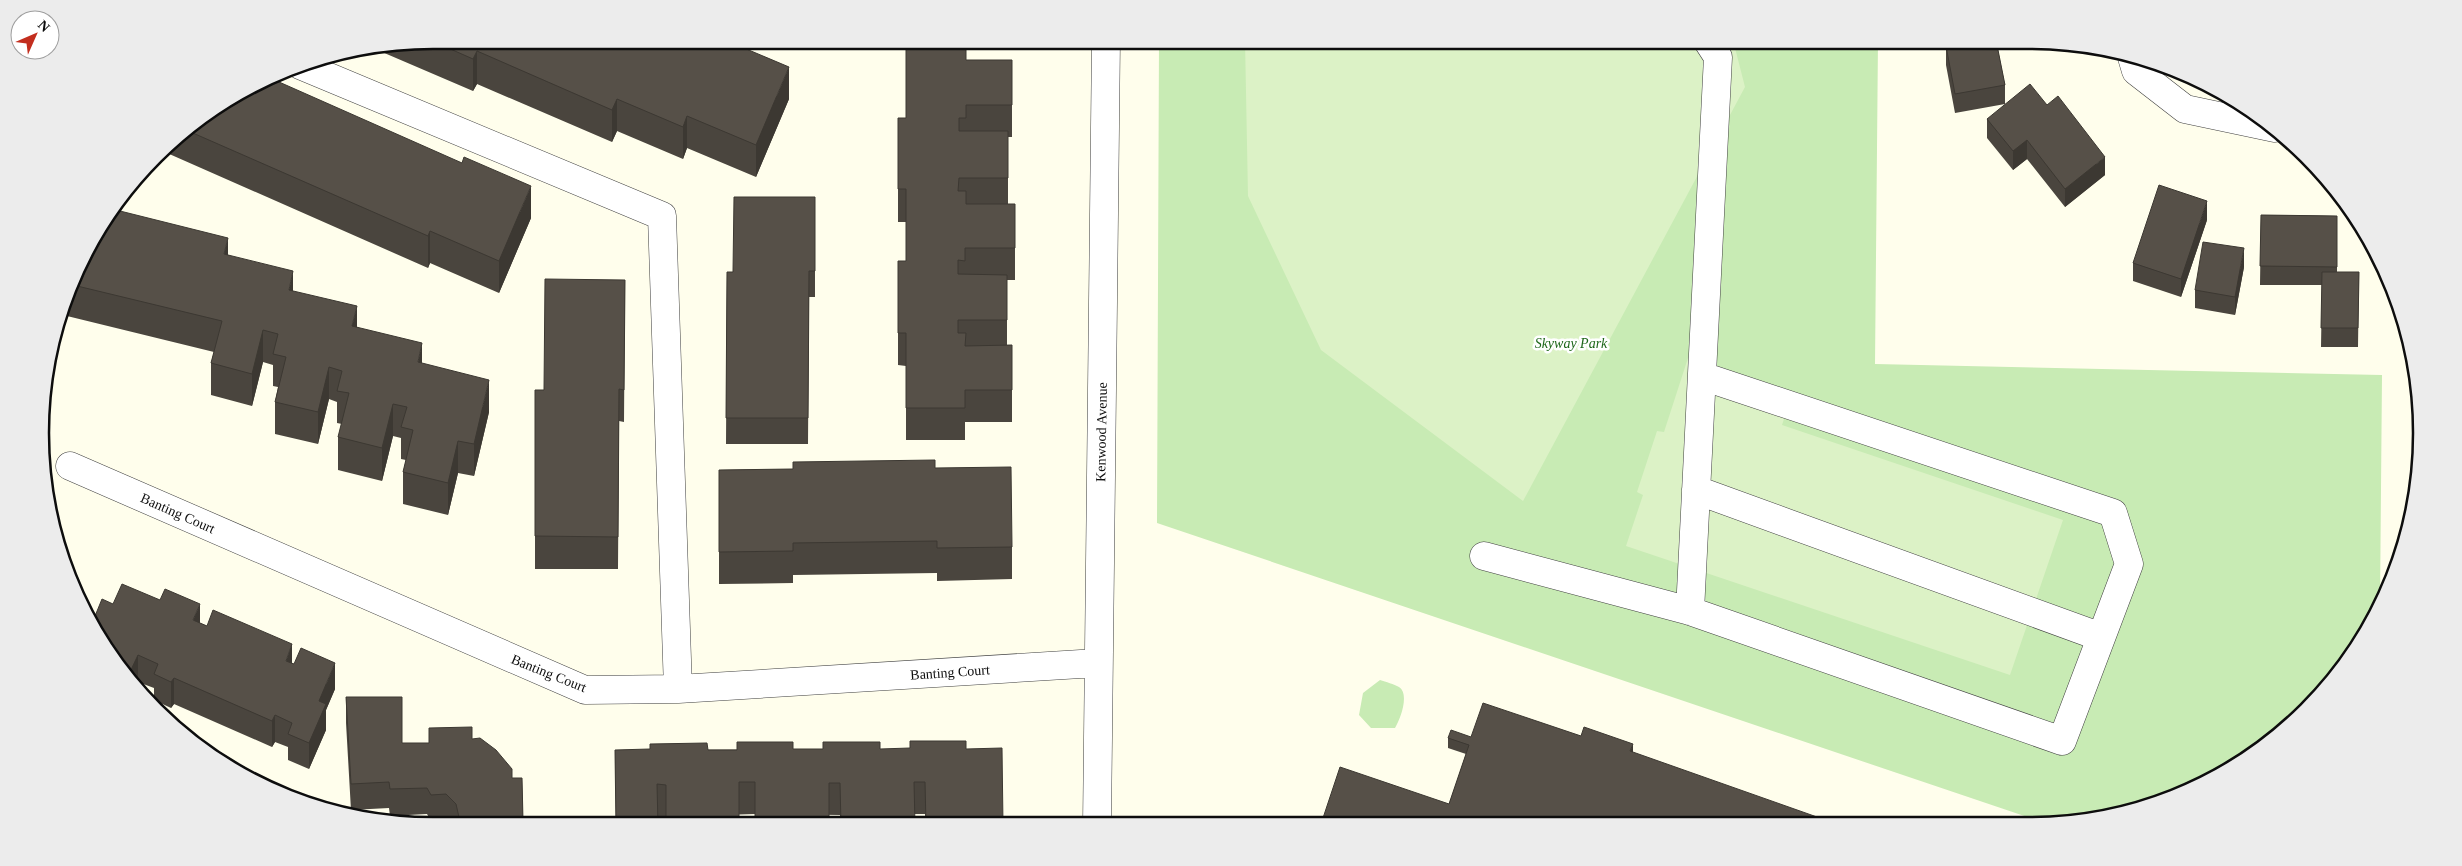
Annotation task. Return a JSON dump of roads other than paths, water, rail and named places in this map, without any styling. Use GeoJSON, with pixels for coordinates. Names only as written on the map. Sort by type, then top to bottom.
{"type":"FeatureCollection","features":[{"type":"Feature","properties":{"kind":"street","name":"Kenwood Avenue"},"geometry":{"type":"LineString","coordinates":[[1097,817],[1097,663],[1106,49]]}},
{"type":"Feature","properties":{"kind":"street"},"geometry":{"type":"LineString","coordinates":[[1690,611],[1718,57],[1713,49]]}},
{"type":"Feature","properties":{"kind":"street"},"geometry":{"type":"LineString","coordinates":[[2134,64],[2136,71],[2185,108],[2257,124]]}},
{"type":"Feature","properties":{"kind":"street"},"geometry":{"type":"LineString","coordinates":[[309,69],[662,216],[678,690]]}},
{"type":"Feature","properties":{"kind":"street"},"geometry":{"type":"LineString","coordinates":[[1484,556],[1690,611],[2062,741],[2129,564],[2113,513],[1702,376]]}},
{"type":"Feature","properties":{"kind":"street","name":"Banting Court"},"geometry":{"type":"LineString","coordinates":[[70,466],[585,690],[678,690],[1097,663]]}},
{"type":"Feature","properties":{"kind":"street"},"geometry":{"type":"LineString","coordinates":[[1696,490],[2101,637]]}},
{"type":"Feature","properties":{"kind":"park label","name":"Skyway Park"},"geometry":{"type":"Point","coordinates":[1571,343]}}]}
